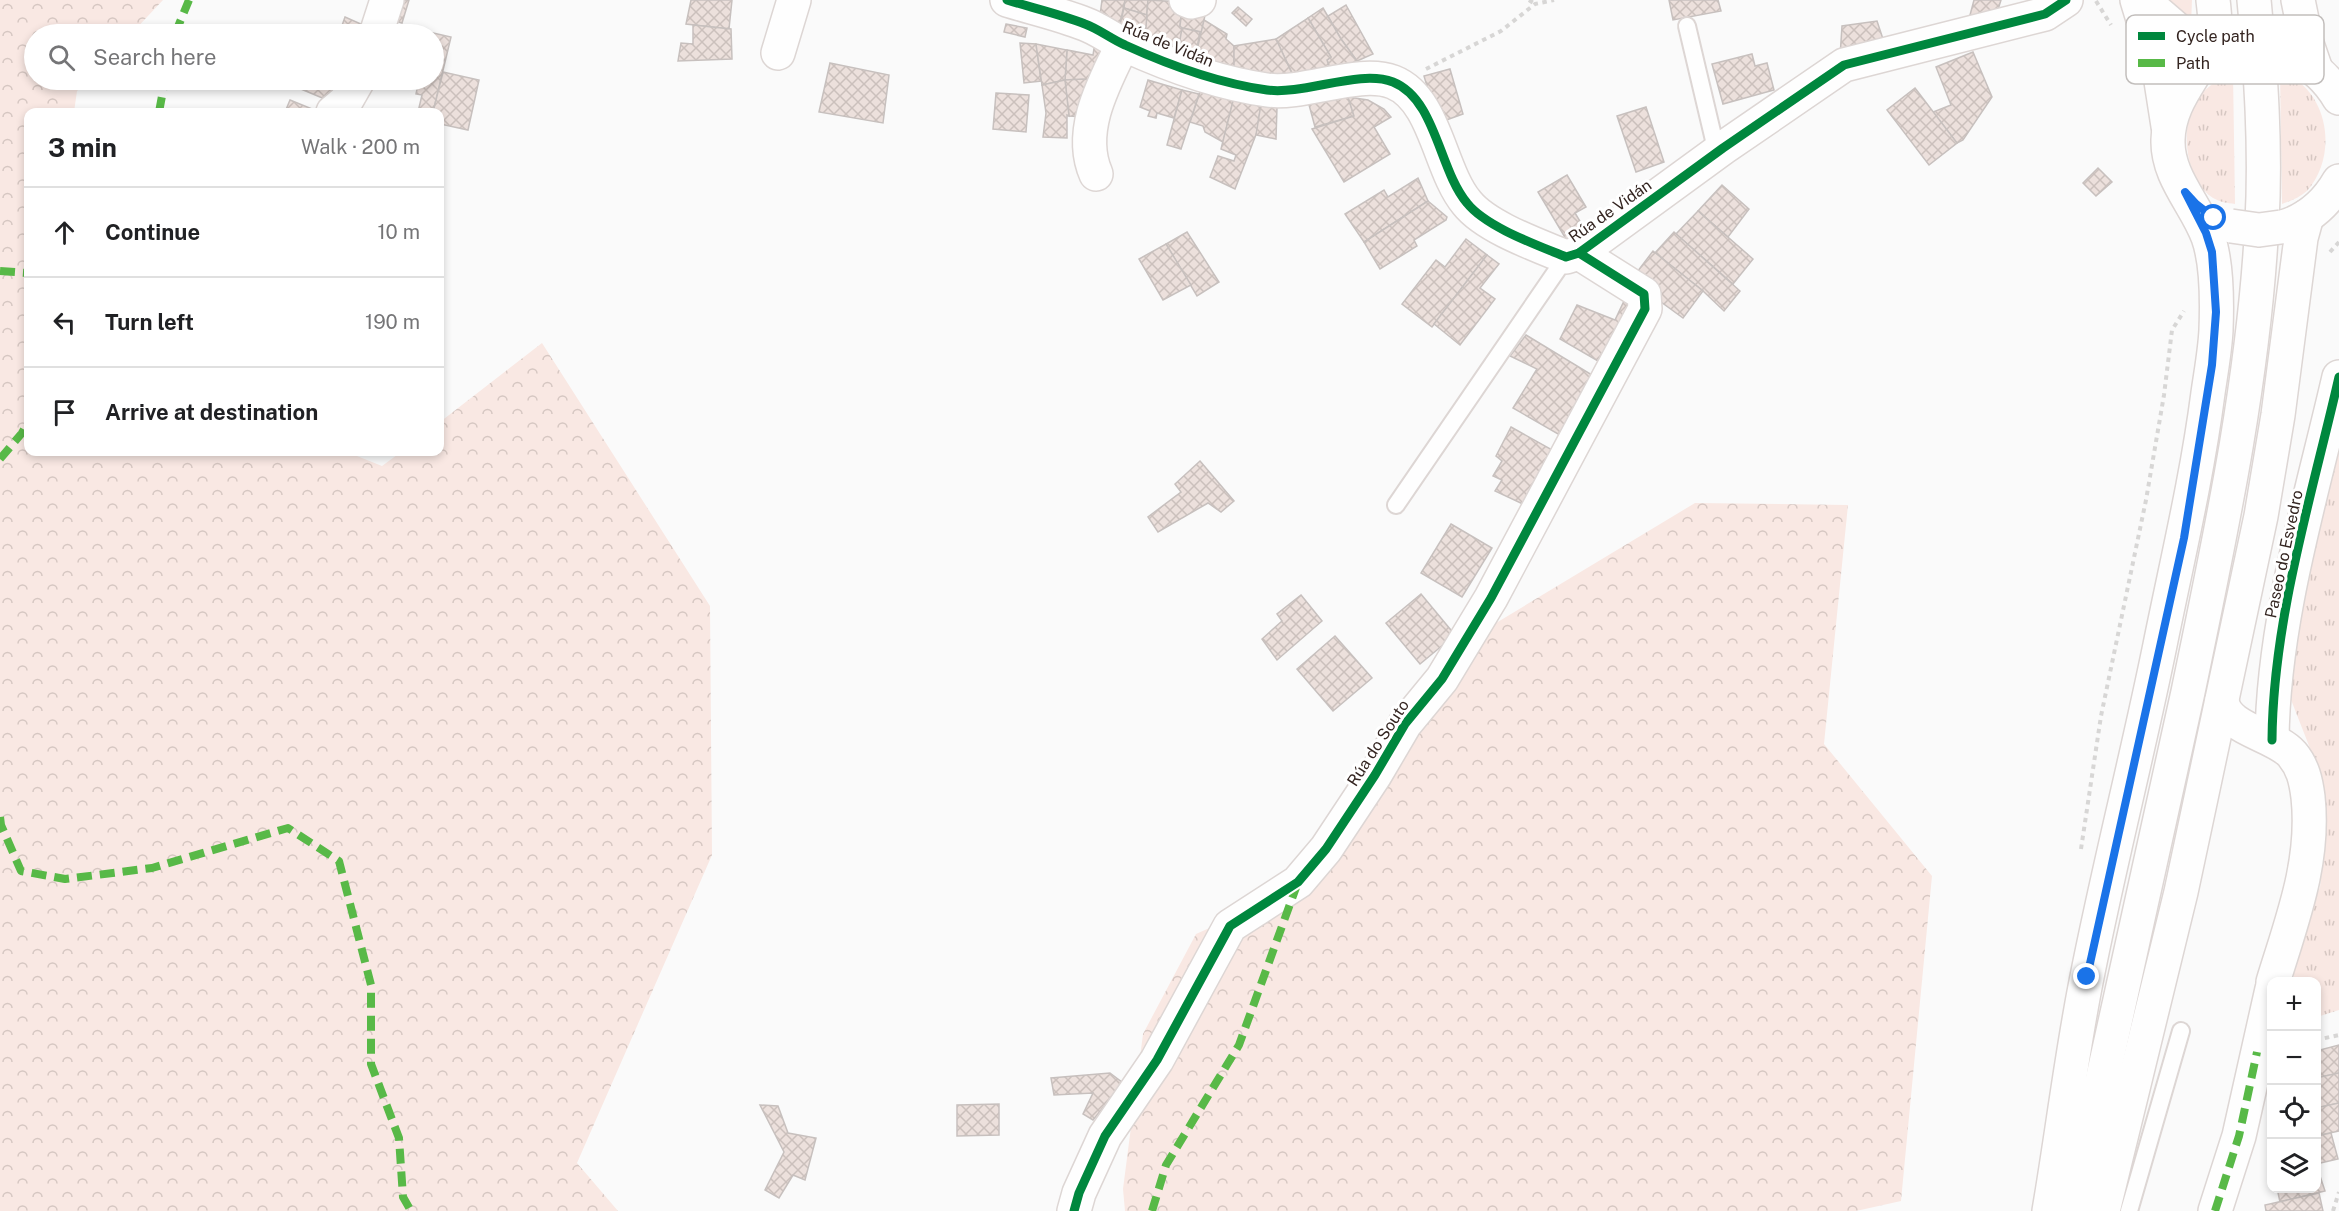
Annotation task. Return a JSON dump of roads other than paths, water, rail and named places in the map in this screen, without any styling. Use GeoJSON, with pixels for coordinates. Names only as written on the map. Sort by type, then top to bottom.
{"type":"FeatureCollection","features":[{"type":"Feature","properties":{"kind":"main road"},"geometry":{"type":"LineString","coordinates":[[379,24],[387,0]]}},
{"type":"Feature","properties":{"kind":"main road"},"geometry":{"type":"LineString","coordinates":[[778,53],[789,10],[794,0]]}},
{"type":"Feature","properties":{"kind":"main road","name":"Rúa de Vidán"},"geometry":{"type":"LineString","coordinates":[[1009,0],[1070,7],[1086,24],[1123,44],[1199,76],[1269,90],[1300,89],[1371,78],[1392,82],[1406,90],[1421,105],[1453,180],[1467,204],[1495,226],[1572,255],[1844,64],[2045,14],[2066,0]]}},
{"type":"Feature","properties":{"kind":"main road"},"geometry":{"type":"LineString","coordinates":[[1186,0],[1191,2],[1199,0]]}},
{"type":"Feature","properties":{"kind":"main road"},"geometry":{"type":"LineString","coordinates":[[2137,0],[2142,15]]}},
{"type":"Feature","properties":{"kind":"main road"},"geometry":{"type":"LineString","coordinates":[[2143,0],[2159,15]]}},
{"type":"Feature","properties":{"kind":"main road"},"geometry":{"type":"LineString","coordinates":[[2213,0],[2214,15]]}},
{"type":"Feature","properties":{"kind":"main road"},"geometry":{"type":"LineString","coordinates":[[2254,0],[2255,15]]}},
{"type":"Feature","properties":{"kind":"main road"},"geometry":{"type":"LineString","coordinates":[[2298,0],[2301,15]]}},
{"type":"Feature","properties":{"kind":"main road","name":"Rúa de Vidán"},"geometry":{"type":"LineString","coordinates":[[1096,174],[1091,163],[1088,135],[1104,84],[1123,44]]}},
{"type":"Feature","properties":{"kind":"main road"},"geometry":{"type":"LineString","coordinates":[[2049,1211],[2085,987],[2184,538],[2212,365],[2216,312],[2212,252],[2206,233],[2171,162],[2161,84]]}},
{"type":"Feature","properties":{"kind":"main road"},"geometry":{"type":"LineString","coordinates":[[2169,134],[2176,103],[2187,84]]}},
{"type":"Feature","properties":{"kind":"main road"},"geometry":{"type":"LineString","coordinates":[[2073,1211],[2176,748],[2233,469],[2248,369],[2259,264],[2263,203],[2261,84]]}},
{"type":"Feature","properties":{"kind":"main road"},"geometry":{"type":"LineString","coordinates":[[338,108],[346,101],[352,90]]}},
{"type":"Feature","properties":{"kind":"main road"},"geometry":{"type":"LineString","coordinates":[[2185,192],[2209,215],[2231,226],[2259,230],[2294,221],[2326,200],[2338,184]]}},
{"type":"Feature","properties":{"kind":"main road"},"geometry":{"type":"LineString","coordinates":[[2103,1211],[2178,903],[2223,700],[2260,516],[2276,426],[2298,257],[2294,221]]}},
{"type":"Feature","properties":{"kind":"main road","name":"Rúa do Souto"},"geometry":{"type":"LineString","coordinates":[[1074,1211],[1079,1193],[1105,1136],[1157,1060],[1230,926],[1298,882],[1326,849],[1375,776],[1405,724],[1442,679],[1491,598],[1645,309],[1644,294],[1572,255]]}},
{"type":"Feature","properties":{"kind":"main road","name":"Paseo do Esvedro"},"geometry":{"type":"LineString","coordinates":[[2272,740],[2272,699],[2290,589],[2339,377]]}},
{"type":"Feature","properties":{"kind":"main road"},"geometry":{"type":"LineString","coordinates":[[2223,700],[2224,711],[2229,718],[2272,740],[2292,754],[2306,782],[2309,820],[2308,858],[2305,876],[2274,977]]}},
{"type":"Feature","properties":{"kind":"main road"},"geometry":{"type":"LineString","coordinates":[[2215,1211],[2239,1136],[2267,1007]]}},
{"type":"Feature","properties":{"kind":"lane"},"geometry":{"type":"LineString","coordinates":[[1687,26],[1717,153]]}},
{"type":"Feature","properties":{"kind":"lane"},"geometry":{"type":"LineString","coordinates":[[1396,505],[1572,255]]}},
{"type":"Feature","properties":{"kind":"lane"},"geometry":{"type":"LineString","coordinates":[[2129,1211],[2181,1031]]}}]}
